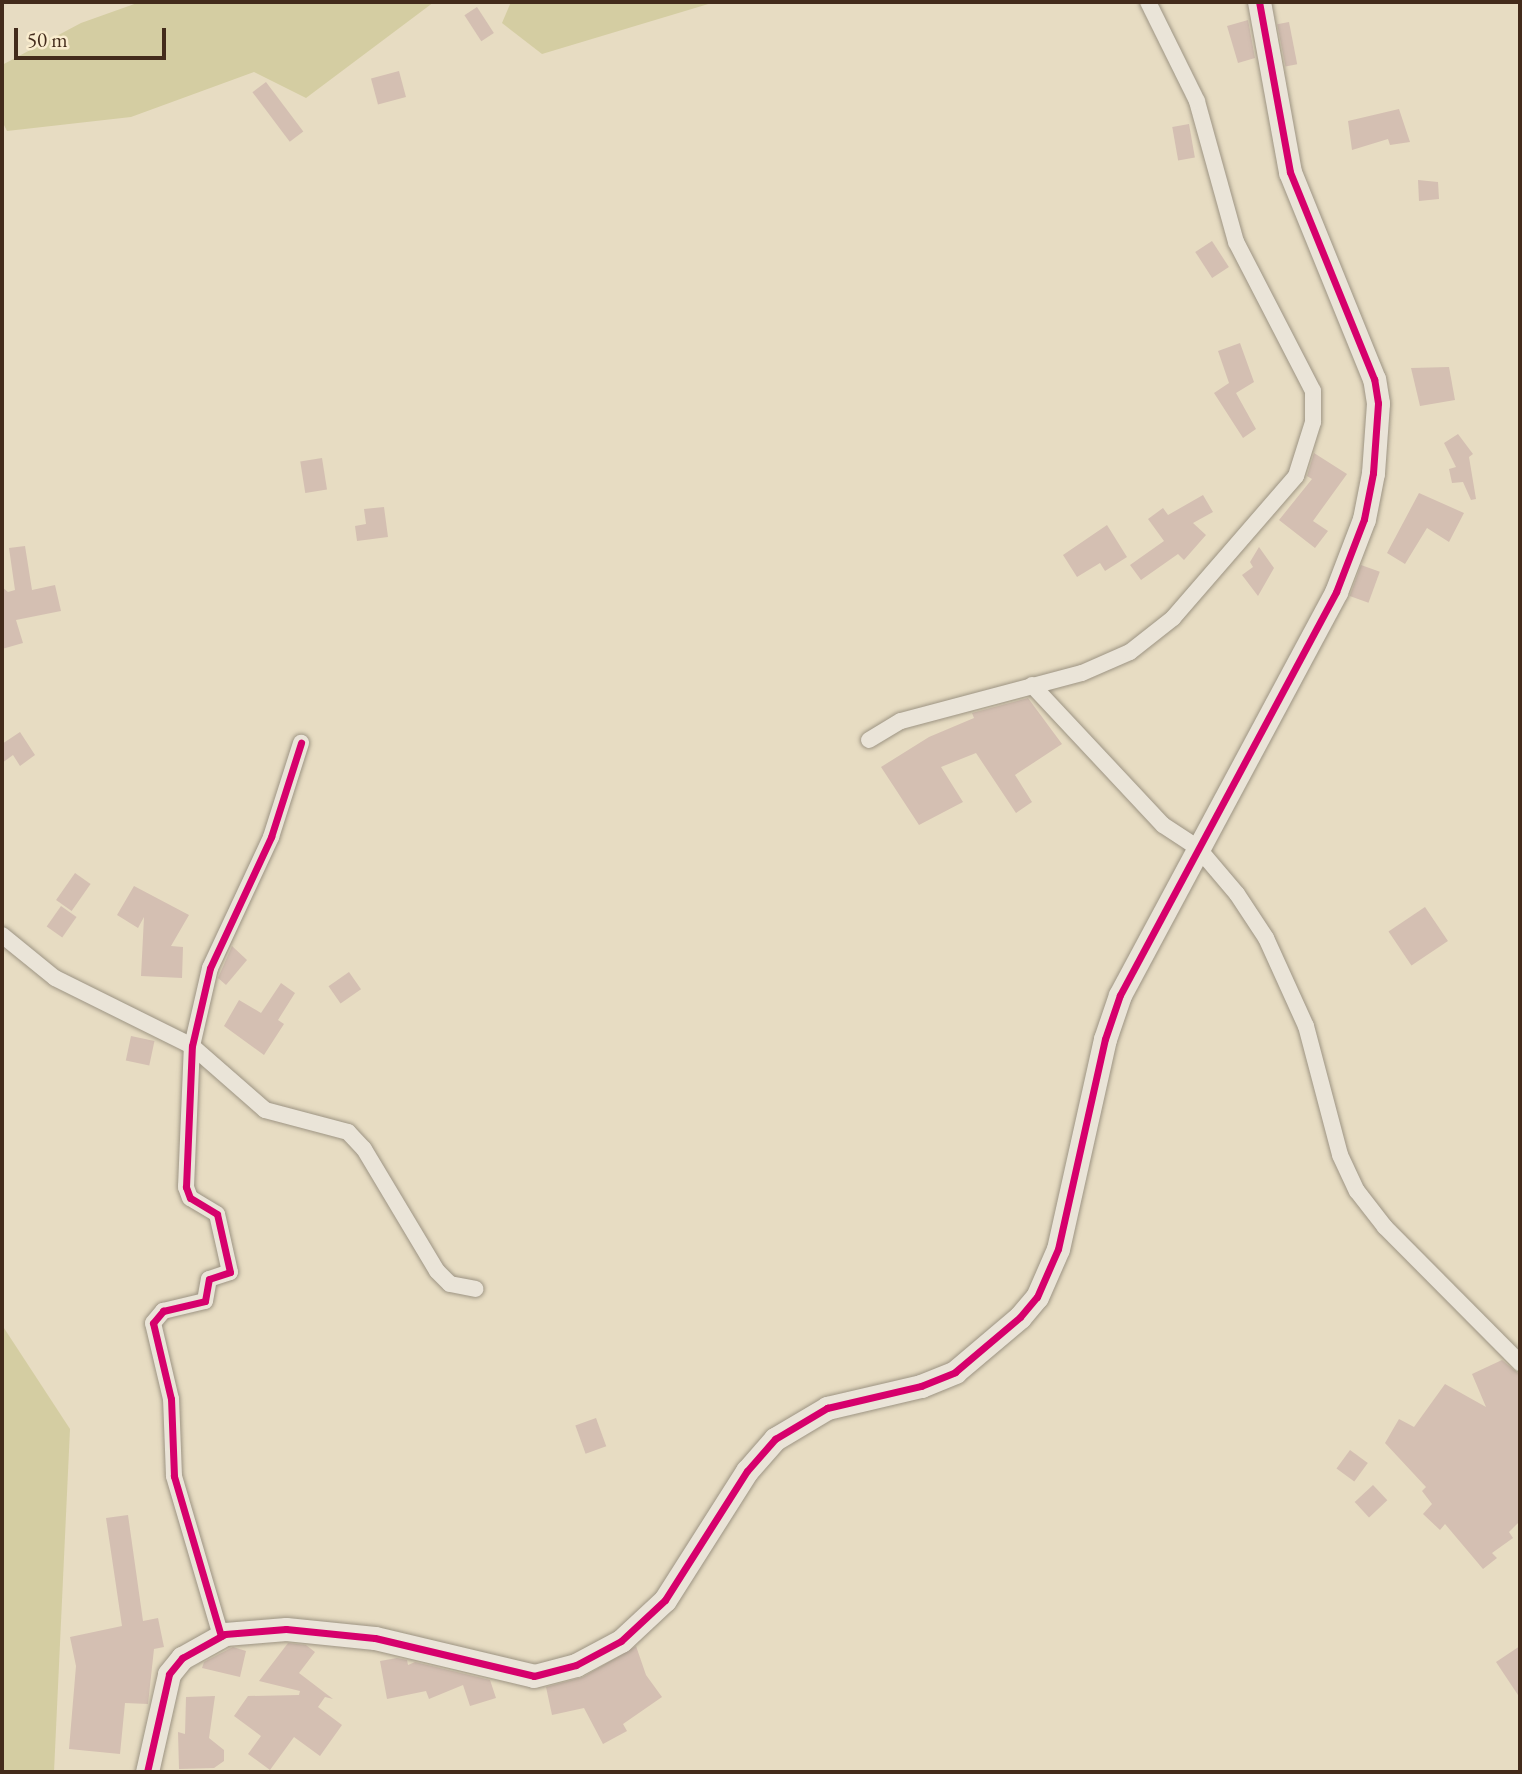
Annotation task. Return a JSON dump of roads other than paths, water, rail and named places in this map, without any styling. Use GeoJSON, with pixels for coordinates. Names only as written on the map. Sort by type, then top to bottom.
{"type":"FeatureCollection","features":[{"type":"Feature","properties":{"kind":"street"},"geometry":{"type":"LineString","coordinates":[[869,740],[901,720],[1104,666],[1160,631],[1291,484],[1315,410],[1308,381],[1236,242],[1197,101],[1148,2]]}},
{"type":"Feature","properties":{"kind":"street"},"geometry":{"type":"LineString","coordinates":[[147,1772],[169,1674],[182,1658],[221,1636],[253,1629],[375,1638],[519,1675],[576,1665],[621,1642],[658,1609],[747,1471],[775,1439],[827,1408],[936,1381],[974,1359],[1020,1317],[1050,1274],[1105,1039],[1119,995],[1346,571],[1364,519],[1378,430],[1374,379],[1364,347],[1290,172],[1259,2]]}},
{"type":"Feature","properties":{"kind":"street"},"geometry":{"type":"LineString","coordinates":[[1032,685],[1163,825],[1198,848],[1237,894],[1283,972],[1306,1026],[1340,1155],[1357,1191],[1385,1227],[1520,1363]]}},
{"type":"Feature","properties":{"kind":"street"},"geometry":{"type":"LineString","coordinates":[[221,1636],[174,1476],[172,1399],[153,1331],[158,1314],[205,1301],[209,1279],[230,1272],[215,1210],[190,1198],[186,1187],[192,1046],[210,968],[271,836],[301,743]]}},
{"type":"Feature","properties":{"kind":"street"},"geometry":{"type":"LineString","coordinates":[[2,935],[55,978],[192,1046],[265,1110],[332,1124],[356,1138],[437,1271],[450,1284],[476,1289]]}}]}
